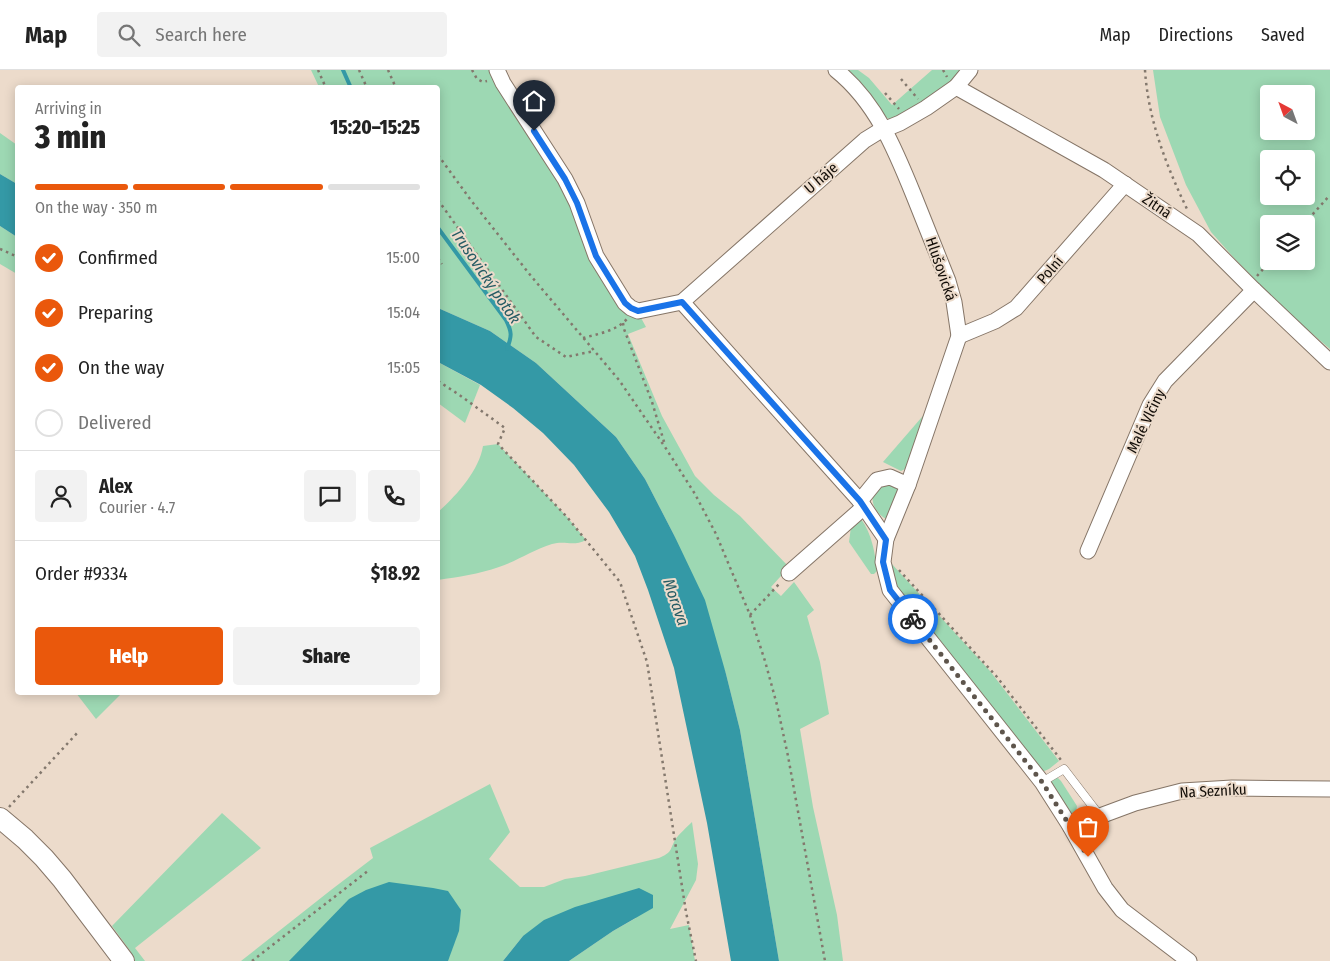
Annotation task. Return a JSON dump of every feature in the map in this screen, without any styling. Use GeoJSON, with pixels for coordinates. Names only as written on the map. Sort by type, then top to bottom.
{"type":"FeatureCollection","features":[{"type":"Feature","properties":{"kind":"main road"},"geometry":{"type":"LineString","coordinates":[[3,814],[62,879],[124,961]]}},
{"type":"Feature","properties":{"kind":"street"},"geometry":{"type":"LineString","coordinates":[[498,70],[503,83],[565,179],[577,203],[596,256],[625,303],[638,311],[682,302],[862,504],[885,547],[883,562],[890,590],[1042,782],[1106,888],[1122,910],[1189,961]]}},
{"type":"Feature","properties":{"kind":"street","name":"Hlušovická"},"geometry":{"type":"LineString","coordinates":[[836,70],[863,96],[885,129],[896,152],[948,281],[954,302],[959,336],[885,547]]}},
{"type":"Feature","properties":{"kind":"street","name":"U háje"},"geometry":{"type":"LineString","coordinates":[[682,302],[857,146],[872,135],[908,119],[926,108],[956,87],[970,70]]}},
{"type":"Feature","properties":{"kind":"street","name":"Žitná"},"geometry":{"type":"LineString","coordinates":[[956,87],[1126,184],[1198,234],[1330,362]]}},
{"type":"Feature","properties":{"kind":"street","name":"Polní"},"geometry":{"type":"LineString","coordinates":[[959,336],[995,321],[1016,308],[1126,184]]}},
{"type":"Feature","properties":{"kind":"street","name":"Malé Vlčiny"},"geometry":{"type":"LineString","coordinates":[[1088,551],[1150,405],[1165,381],[1252,287]]}},
{"type":"Feature","properties":{"kind":"street"},"geometry":{"type":"LineString","coordinates":[[789,572],[862,504],[877,480],[890,477],[908,485]]}},
{"type":"Feature","properties":{"kind":"street","name":"Na Sezníku"},"geometry":{"type":"LineString","coordinates":[[1070,826],[1135,803],[1182,790],[1242,788],[1330,789]]}},
{"type":"Feature","properties":{"kind":"lane"},"geometry":{"type":"LineString","coordinates":[[1042,782],[1064,768],[1100,816]]}},
{"type":"Feature","properties":{"kind":"path"},"geometry":{"type":"LineString","coordinates":[[318,70],[325,85]]}},
{"type":"Feature","properties":{"kind":"path"},"geometry":{"type":"LineString","coordinates":[[359,70],[366,85]]}},
{"type":"Feature","properties":{"kind":"path"},"geometry":{"type":"LineString","coordinates":[[388,70],[395,85]]}},
{"type":"Feature","properties":{"kind":"path"},"geometry":{"type":"LineString","coordinates":[[1145,70],[1146,85],[1157,136],[1170,174],[1198,234]]}},
{"type":"Feature","properties":{"kind":"path"},"geometry":{"type":"LineString","coordinates":[[901,79],[926,108]]}},
{"type":"Feature","properties":{"kind":"path"},"geometry":{"type":"LineString","coordinates":[[885,93],[908,119]]}},
{"type":"Feature","properties":{"kind":"path"},"geometry":{"type":"LineString","coordinates":[[440,158],[482,214],[619,380],[695,494],[716,534],[750,615],[767,670],[786,747],[825,961]]}},
{"type":"Feature","properties":{"kind":"path"},"geometry":{"type":"LineString","coordinates":[[1312,215],[1330,195]]}},
{"type":"Feature","properties":{"kind":"path"},"geometry":{"type":"LineString","coordinates":[[440,203],[536,337],[566,356],[594,351]]}},
{"type":"Feature","properties":{"kind":"path"},"geometry":{"type":"LineString","coordinates":[[0,249],[15,256]]}},
{"type":"Feature","properties":{"kind":"path"},"geometry":{"type":"LineString","coordinates":[[1252,287],[1264,270]]}},
{"type":"Feature","properties":{"kind":"path"},"geometry":{"type":"LineString","coordinates":[[583,338],[608,331],[623,323],[636,310]]}},
{"type":"Feature","properties":{"kind":"path"},"geometry":{"type":"LineString","coordinates":[[623,323],[652,402],[665,447]]}},
{"type":"Feature","properties":{"kind":"path"},"geometry":{"type":"LineString","coordinates":[[440,381],[505,428],[498,444],[567,517],[620,582],[647,662],[686,912],[696,961]]}},
{"type":"Feature","properties":{"kind":"path"},"geometry":{"type":"LineString","coordinates":[[885,547],[997,677],[1061,760],[1064,768]]}},
{"type":"Feature","properties":{"kind":"path"},"geometry":{"type":"LineString","coordinates":[[750,615],[789,572]]}},
{"type":"Feature","properties":{"kind":"path"},"geometry":{"type":"LineString","coordinates":[[3,814],[79,731]]}},
{"type":"Feature","properties":{"kind":"path"},"geometry":{"type":"LineString","coordinates":[[252,961],[369,870]]}},
{"type":"Feature","properties":{"kind":"green space"},"geometry":{"type":"Polygon","coordinates":[[[311,70],[492,70],[552,166],[617,300],[640,316],[646,327],[628,334],[662,416],[695,476],[714,495],[740,516],[789,567],[771,587],[781,596],[794,582],[814,610],[807,616],[820,662],[829,714],[800,729],[813,807],[837,915],[843,961],[779,961],[740,730],[726,674],[674,535],[645,479],[616,437],[536,363],[490,331],[440,309],[440,85],[318,85],[311,70]]]}},
{"type":"Feature","properties":{"kind":"green space"},"geometry":{"type":"Polygon","coordinates":[[[846,70],[858,70],[869,78],[892,105],[932,70],[965,70],[953,84],[894,120],[883,115],[846,70]]]}},
{"type":"Feature","properties":{"kind":"green space"},"geometry":{"type":"Polygon","coordinates":[[[1153,70],[1330,70],[1330,349],[1288,313],[1211,232],[1186,185],[1160,117],[1153,70]]]}},
{"type":"Feature","properties":{"kind":"green space"},"geometry":{"type":"Polygon","coordinates":[[[0,133],[15,144],[15,183],[0,174],[0,133]]]}},
{"type":"Feature","properties":{"kind":"green space"},"geometry":{"type":"Polygon","coordinates":[[[0,226],[15,236],[15,273],[0,264],[0,226]]]}},
{"type":"Feature","properties":{"kind":"green space"},"geometry":{"type":"Polygon","coordinates":[[[440,363],[480,385],[465,423],[440,404],[440,363]]]}},
{"type":"Feature","properties":{"kind":"green space"},"geometry":{"type":"Polygon","coordinates":[[[928,410],[909,464],[905,469],[901,471],[883,462],[928,410]]]}},
{"type":"Feature","properties":{"kind":"green space"},"geometry":{"type":"Polygon","coordinates":[[[498,444],[567,517],[586,540],[577,543],[552,544],[506,565],[468,575],[440,580],[440,510],[459,491],[472,474],[483,446],[498,444]]]}},
{"type":"Feature","properties":{"kind":"green space"},"geometry":{"type":"Polygon","coordinates":[[[884,483],[897,488],[898,495],[891,516],[886,519],[876,510],[873,504],[875,493],[884,483]]]}},
{"type":"Feature","properties":{"kind":"green space"},"geometry":{"type":"Polygon","coordinates":[[[861,519],[868,531],[872,544],[877,571],[874,574],[871,574],[849,542],[851,527],[861,519]]]}},
{"type":"Feature","properties":{"kind":"green space"},"geometry":{"type":"Polygon","coordinates":[[[891,563],[990,671],[1059,761],[1042,772],[896,586],[891,563]]]}},
{"type":"Feature","properties":{"kind":"green space"},"geometry":{"type":"Polygon","coordinates":[[[78,695],[120,695],[96,719],[78,695]]]}},
{"type":"Feature","properties":{"kind":"green space"},"geometry":{"type":"Polygon","coordinates":[[[1055,778],[1061,781],[1077,806],[1076,812],[1073,815],[1050,783],[1055,778]]]}},
{"type":"Feature","properties":{"kind":"green space"},"geometry":{"type":"Polygon","coordinates":[[[490,784],[510,832],[489,859],[520,887],[544,887],[565,879],[659,858],[668,853],[675,840],[692,822],[698,864],[696,880],[670,929],[689,925],[695,961],[569,961],[636,918],[523,936],[503,961],[241,961],[373,858],[370,848],[490,784]]]}},
{"type":"Feature","properties":{"kind":"green space"},"geometry":{"type":"Polygon","coordinates":[[[222,813],[261,848],[135,948],[145,961],[134,961],[129,954],[131,952],[112,926],[222,813]]]}},
{"type":"Feature","properties":{"kind":"water"},"geometry":{"type":"Polygon","coordinates":[[[0,174],[15,183],[15,236],[0,226],[0,174]]]}},
{"type":"Feature","properties":{"kind":"water","name":"Morava"},"geometry":{"type":"Polygon","coordinates":[[[440,309],[490,331],[536,363],[616,437],[645,479],[674,535],[705,600],[740,730],[779,961],[731,961],[707,823],[674,668],[635,556],[609,512],[574,465],[543,433],[481,385],[440,363],[440,309]]]}},
{"type":"Feature","properties":{"kind":"water"},"geometry":{"type":"Polygon","coordinates":[[[389,882],[448,891],[461,910],[459,931],[448,961],[289,961],[349,899],[366,890],[389,882]]]}},
{"type":"Feature","properties":{"kind":"water"},"geometry":{"type":"Polygon","coordinates":[[[639,888],[653,895],[653,908],[613,931],[569,961],[503,961],[523,936],[544,920],[575,907],[639,888]]]}},
{"type":"Feature","properties":{"kind":"waterway","name":"Trusovický potok"},"geometry":{"type":"LineString","coordinates":[[343,70],[350,85]]}},
{"type":"Feature","properties":{"kind":"waterway","name":"Trusovický potok"},"geometry":{"type":"LineString","coordinates":[[440,231],[506,320],[511,334],[507,349]]}},
{"type":"Feature","properties":{"kind":"way so far"},"geometry":{"type":"LineString","coordinates":[[913,619],[1042,782],[1088,857]]}},
{"type":"Feature","properties":{"kind":"route"},"geometry":{"type":"LineString","coordinates":[[534,131],[565,179],[577,203],[596,256],[625,303],[638,311],[682,302],[860,501],[886,540],[883,562],[890,590],[913,619]]}}]}
